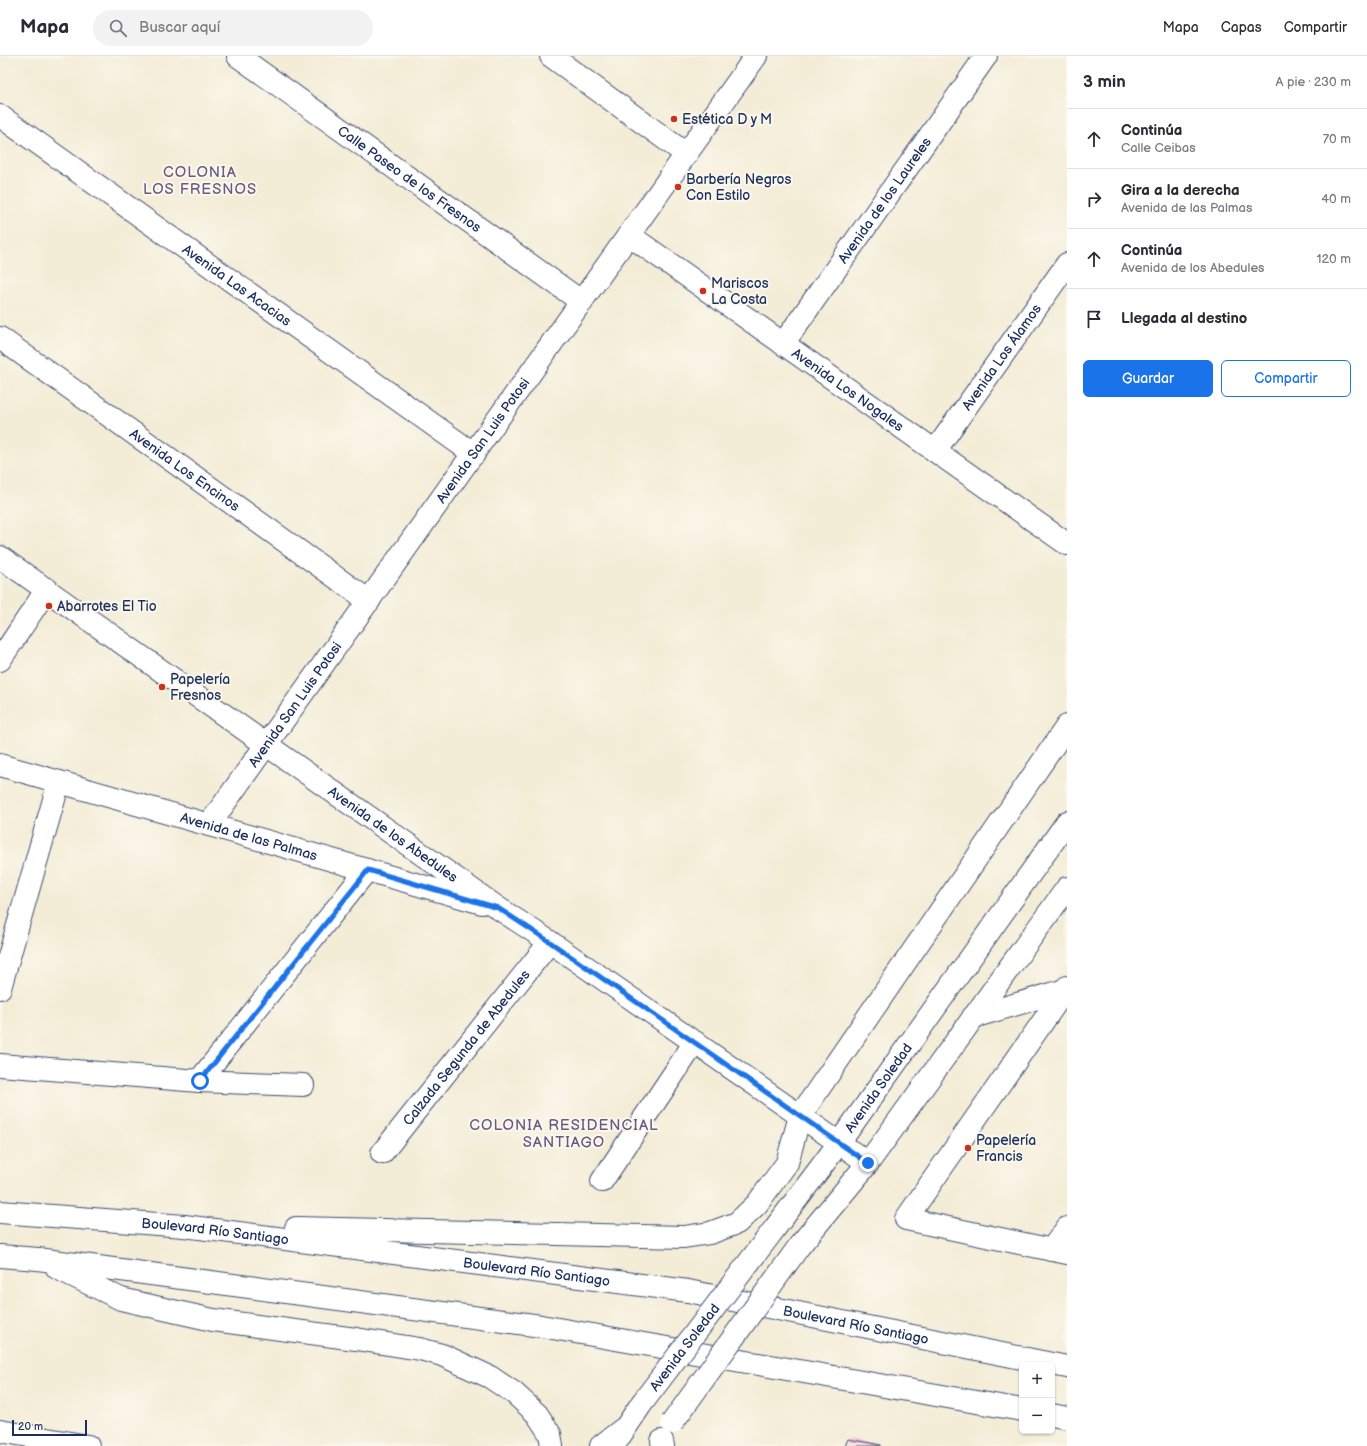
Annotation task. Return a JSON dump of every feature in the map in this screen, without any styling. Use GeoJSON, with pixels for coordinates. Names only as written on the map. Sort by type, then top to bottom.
{"type":"FeatureCollection","features":[{"type":"Feature","properties":{"kind":"street","name":"Calle Paseo de los Fresnos"},"geometry":{"type":"LineString","coordinates":[[238,56],[582,302]]}},
{"type":"Feature","properties":{"kind":"street"},"geometry":{"type":"LineString","coordinates":[[551,56],[686,154]]}},
{"type":"Feature","properties":{"kind":"street","name":"Avenida San Luis Potosi"},"geometry":{"type":"LineString","coordinates":[[210,825],[756,56]]}},
{"type":"Feature","properties":{"kind":"street","name":"Avenida de los Laureles"},"geometry":{"type":"LineString","coordinates":[[783,344],[986,56]]}},
{"type":"Feature","properties":{"kind":"street","name":"Avenida Las Acacias"},"geometry":{"type":"LineString","coordinates":[[0,116],[474,454]]}},
{"type":"Feature","properties":{"kind":"street","name":"Avenida Los Nogales"},"geometry":{"type":"LineString","coordinates":[[629,235],[1067,544]]}},
{"type":"Feature","properties":{"kind":"street","name":"Avenida Los Álamos"},"geometry":{"type":"LineString","coordinates":[[935,451],[1067,264]]}},
{"type":"Feature","properties":{"kind":"street","name":"Avenida Los Encinos"},"geometry":{"type":"LineString","coordinates":[[0,338],[369,602]]}},
{"type":"Feature","properties":{"kind":"street","name":"Avenida de los Abedules"},"geometry":{"type":"LineString","coordinates":[[0,557],[268,744],[498,908],[550,942],[868,1163]]}},
{"type":"Feature","properties":{"kind":"street"},"geometry":{"type":"LineString","coordinates":[[0,660],[47,590]]}},
{"type":"Feature","properties":{"kind":"street"},"geometry":{"type":"LineString","coordinates":[[184,1226],[684,1237],[710,1233],[737,1223],[757,1204],[787,1163],[800,1116],[1067,726]]}},
{"type":"Feature","properties":{"kind":"street","name":"Avenida de las Palmas"},"geometry":{"type":"LineString","coordinates":[[0,765],[498,908]]}},
{"type":"Feature","properties":{"kind":"street"},"geometry":{"type":"LineString","coordinates":[[0,988],[59,782]]}},
{"type":"Feature","properties":{"kind":"street","name":"Avenida Soledad"},"geometry":{"type":"LineString","coordinates":[[601,1446],[618,1438],[642,1403],[839,1143],[1067,822]]}},
{"type":"Feature","properties":{"kind":"street"},"geometry":{"type":"LineString","coordinates":[[200,1081],[368,870]]}},
{"type":"Feature","properties":{"kind":"street"},"geometry":{"type":"LineString","coordinates":[[664,1439],[800,1245],[868,1163],[1067,888]]}},
{"type":"Feature","properties":{"kind":"street","name":"Calzada Segunda de Abedules"},"geometry":{"type":"LineString","coordinates":[[382,1153],[550,942]]}},
{"type":"Feature","properties":{"kind":"street"},"geometry":{"type":"LineString","coordinates":[[973,1017],[1066,989]]}},
{"type":"Feature","properties":{"kind":"street"},"geometry":{"type":"LineString","coordinates":[[1066,989],[906,1219],[1059,1252],[1067,1228]]}},
{"type":"Feature","properties":{"kind":"street"},"geometry":{"type":"LineString","coordinates":[[602,1181],[695,1042]]}},
{"type":"Feature","properties":{"kind":"street"},"geometry":{"type":"LineString","coordinates":[[0,1065],[200,1081],[303,1085]]}},
{"type":"Feature","properties":{"kind":"street","name":"Boulevard Río Santiago"},"geometry":{"type":"LineString","coordinates":[[0,1212],[184,1226],[688,1291],[1067,1367]]}},
{"type":"Feature","properties":{"kind":"street"},"geometry":{"type":"LineString","coordinates":[[0,1256],[38,1259],[541,1326],[1019,1409]]}},
{"type":"Feature","properties":{"kind":"street"},"geometry":{"type":"LineString","coordinates":[[38,1259],[121,1298],[164,1309],[213,1320],[356,1339],[442,1354],[490,1377],[514,1394],[537,1414],[550,1434],[552,1446]]}},
{"type":"Feature","properties":{"kind":"street"},"geometry":{"type":"LineString","coordinates":[[1055,1416],[1067,1418]]}},
{"type":"Feature","properties":{"kind":"street"},"geometry":{"type":"LineString","coordinates":[[0,1431],[88,1446]]}},
{"type":"Feature","properties":{"kind":"building"},"geometry":{"type":"Polygon","coordinates":[[[848,1439],[881,1445],[881,1446],[845,1446],[848,1439]]]}},
{"type":"Feature","properties":{"kind":"place","name":"Estética D y M"},"geometry":{"type":"Point","coordinates":[674,119]}},
{"type":"Feature","properties":{"kind":"place","name":"Barbería Negros Con Estilo"},"geometry":{"type":"Point","coordinates":[678,187]}},
{"type":"Feature","properties":{"kind":"place","name":"Mariscos La Costa"},"geometry":{"type":"Point","coordinates":[703,291]}},
{"type":"Feature","properties":{"kind":"place","name":"Abarrotes El Tio"},"geometry":{"type":"Point","coordinates":[49,606]}},
{"type":"Feature","properties":{"kind":"place","name":"Papelería Fresnos"},"geometry":{"type":"Point","coordinates":[162,687]}},
{"type":"Feature","properties":{"kind":"place","name":"Papelería Francis"},"geometry":{"type":"Point","coordinates":[968,1148]}},
{"type":"Feature","properties":{"kind":"district","name":"COLONIA LOS FRESNOS"},"geometry":{"type":"Point","coordinates":[200,180]}},
{"type":"Feature","properties":{"kind":"district","name":"COLONIA RESIDENCIAL SANTIAGO"},"geometry":{"type":"Point","coordinates":[564,1134]}},
{"type":"Feature","properties":{"kind":"route"},"geometry":{"type":"LineString","coordinates":[[200,1081],[368,870],[498,908],[550,942],[868,1163]]}}]}
